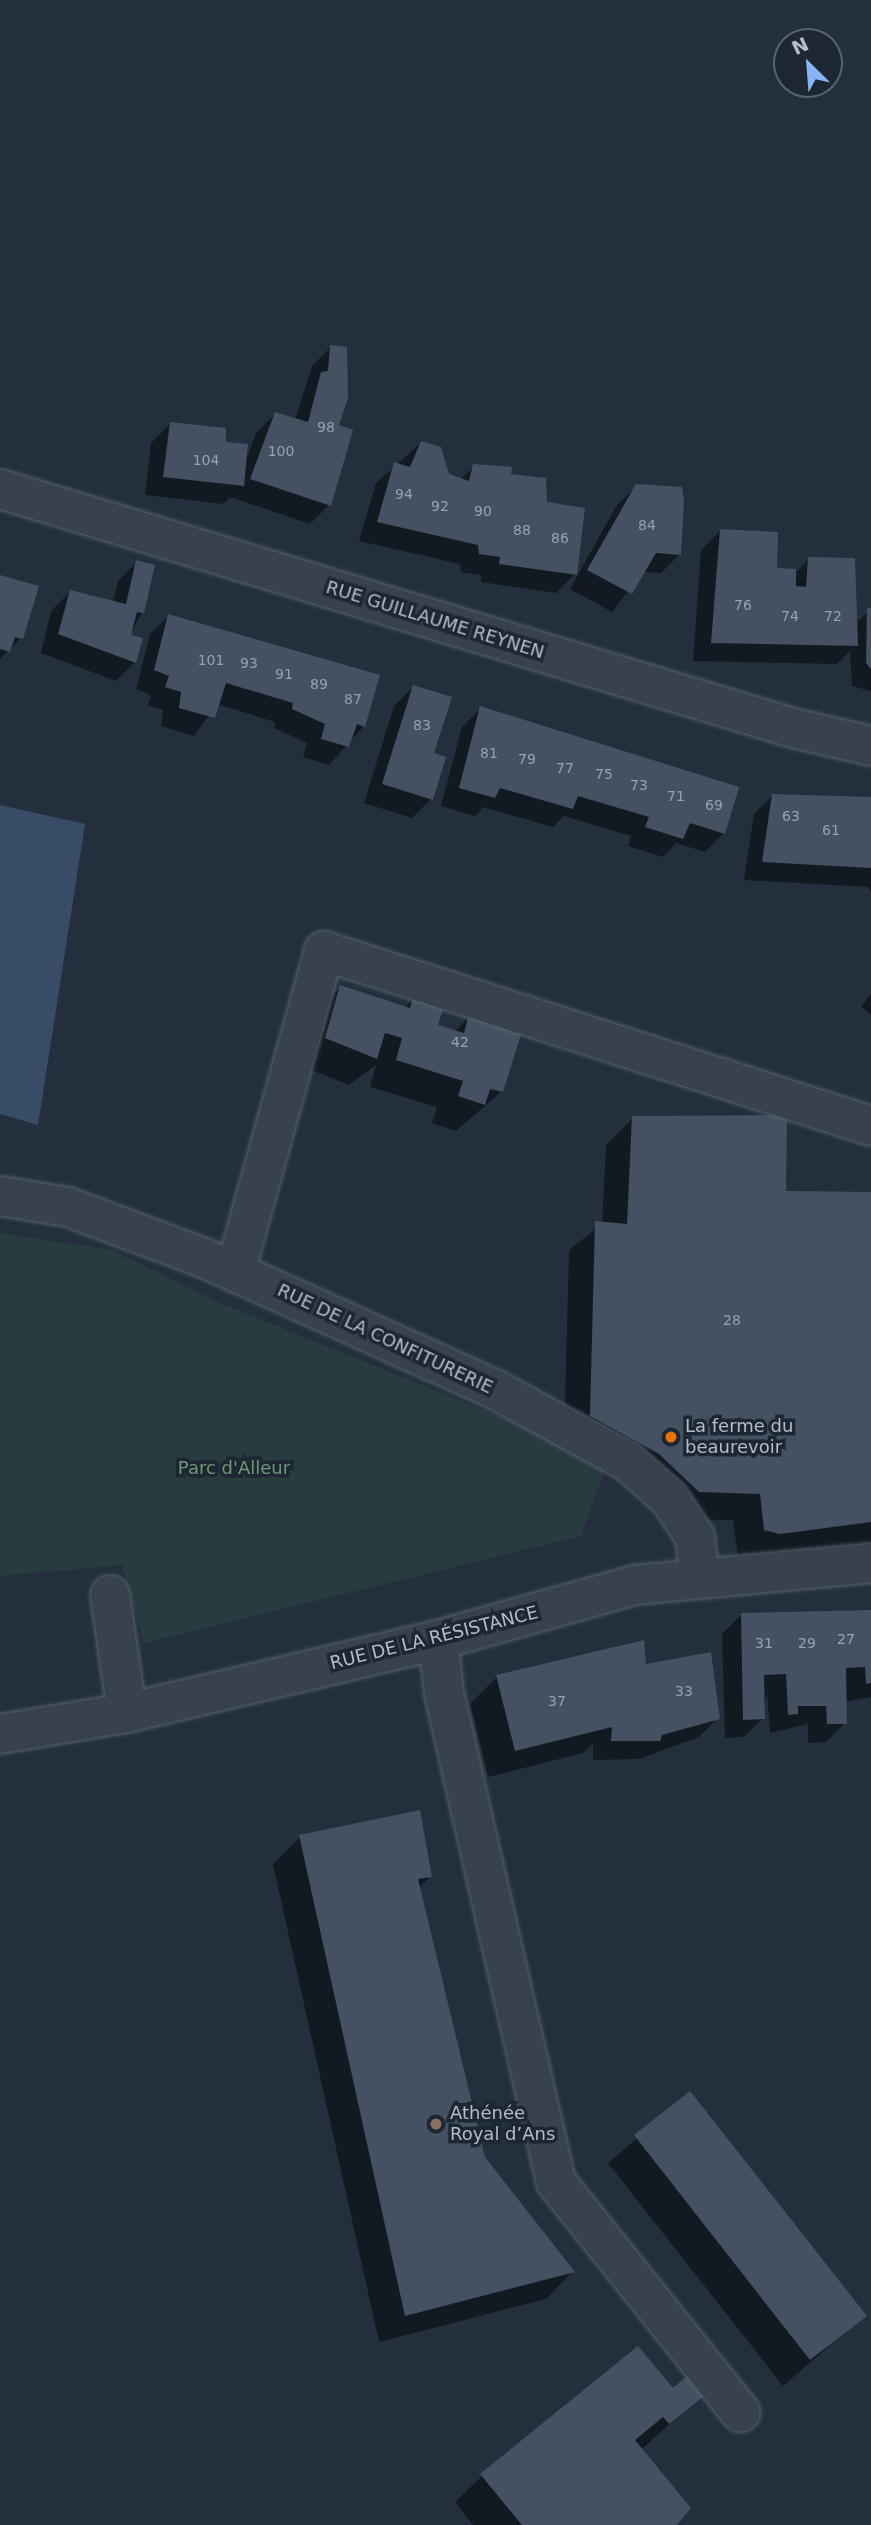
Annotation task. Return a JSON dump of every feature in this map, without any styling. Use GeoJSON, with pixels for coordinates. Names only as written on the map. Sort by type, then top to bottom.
{"type":"FeatureCollection","features":[{"type":"Feature","properties":{"kind":"street","name":"RUE GUILLAUME REYNEN"},"geometry":{"type":"LineString","coordinates":[[0,489],[793,728],[871,746]]}},
{"type":"Feature","properties":{"kind":"street"},"geometry":{"type":"LineString","coordinates":[[235,1272],[324,951],[871,1126]]}},
{"type":"Feature","properties":{"kind":"street","name":"RUE DE LA CONFITURERIE"},"geometry":{"type":"LineString","coordinates":[[0,1196],[68,1208],[235,1272],[496,1390],[627,1461],[670,1499],[695,1537],[700,1575]]}},
{"type":"Feature","properties":{"kind":"street","name":"RUE DE LA RÉSISTANCE"},"geometry":{"type":"LineString","coordinates":[[0,1734],[127,1713],[438,1640],[635,1585],[700,1575],[871,1563]]}},
{"type":"Feature","properties":{"kind":"street"},"geometry":{"type":"LineString","coordinates":[[110,1595],[127,1713]]}},
{"type":"Feature","properties":{"kind":"street"},"geometry":{"type":"LineString","coordinates":[[438,1640],[444,1693],[556,2182],[740,2412]]}},
{"type":"Feature","properties":{"kind":"green space","name":"Parc d'Alleur"},"geometry":{"type":"Polygon","coordinates":[[[0,1233],[111,1250],[218,1302],[608,1461],[581,1536],[144,1643],[122,1565],[0,1576],[0,1233]]]}},
{"type":"Feature","properties":{"kind":"water"},"geometry":{"type":"Polygon","coordinates":[[[0,805],[85,824],[38,1125],[0,1114],[0,805]]]}},
{"type":"Feature","properties":{"kind":"building"},"geometry":{"type":"Polygon","coordinates":[[[330,345],[347,347],[348,398],[339,425],[353,430],[331,506],[250,479],[275,412],[308,422],[321,372],[328,371],[330,345]]]}},
{"type":"Feature","properties":{"kind":"building"},"geometry":{"type":"Polygon","coordinates":[[[170,422],[226,428],[226,442],[248,444],[244,486],[163,477],[170,422]]]}},
{"type":"Feature","properties":{"kind":"building"},"geometry":{"type":"Polygon","coordinates":[[[421,441],[441,447],[449,474],[469,481],[473,464],[512,467],[511,474],[546,478],[547,502],[585,508],[577,575],[499,564],[500,557],[479,554],[478,545],[377,522],[394,462],[410,467],[421,441]]]}},
{"type":"Feature","properties":{"kind":"building"},"geometry":{"type":"Polygon","coordinates":[[[636,484],[682,487],[684,501],[681,555],[656,553],[632,594],[587,570],[636,484]]]}},
{"type":"Feature","properties":{"kind":"building"},"geometry":{"type":"Polygon","coordinates":[[[720,529],[778,532],[777,568],[796,569],[796,586],[806,587],[808,557],[855,558],[858,646],[711,643],[720,529]]]}},
{"type":"Feature","properties":{"kind":"building"},"geometry":{"type":"Polygon","coordinates":[[[136,560],[155,565],[144,613],[137,612],[131,635],[143,638],[136,663],[58,634],[70,590],[126,604],[136,560]]]}},
{"type":"Feature","properties":{"kind":"building"},"geometry":{"type":"Polygon","coordinates":[[[0,575],[39,586],[23,639],[15,637],[10,652],[0,649],[0,575]]]}},
{"type":"Feature","properties":{"kind":"building"},"geometry":{"type":"Polygon","coordinates":[[[867,608],[871,608],[871,669],[866,663],[867,608]]]}},
{"type":"Feature","properties":{"kind":"building"},"geometry":{"type":"Polygon","coordinates":[[[168,614],[380,675],[365,727],[357,724],[349,747],[321,739],[325,724],[292,709],[293,703],[226,683],[215,718],[179,708],[181,692],[165,687],[169,676],[154,670],[168,614]]]}},
{"type":"Feature","properties":{"kind":"building"},"geometry":{"type":"Polygon","coordinates":[[[413,685],[452,697],[434,753],[446,757],[433,800],[382,784],[413,685]]]}},
{"type":"Feature","properties":{"kind":"building"},"geometry":{"type":"Polygon","coordinates":[[[480,706],[739,787],[725,834],[690,823],[683,839],[645,827],[649,817],[578,796],[573,809],[500,788],[495,798],[459,788],[480,706]]]}},
{"type":"Feature","properties":{"kind":"building"},"geometry":{"type":"Polygon","coordinates":[[[772,794],[871,797],[871,868],[762,862],[772,794]]]}},
{"type":"Feature","properties":{"kind":"building"},"geometry":{"type":"Polygon","coordinates":[[[340,985],[410,1008],[413,996],[444,1006],[438,1025],[464,1033],[469,1014],[522,1031],[503,1092],[490,1089],[485,1105],[458,1096],[463,1081],[396,1060],[402,1038],[385,1033],[377,1059],[325,1038],[340,985]]]}},
{"type":"Feature","properties":{"kind":"building"},"geometry":{"type":"Polygon","coordinates":[[[787,1115],[786,1191],[871,1192],[871,1522],[780,1534],[764,1530],[760,1494],[699,1492],[659,1454],[590,1416],[595,1221],[627,1224],[632,1116],[787,1115]]]}},
{"type":"Feature","properties":{"kind":"building"},"geometry":{"type":"Polygon","coordinates":[[[871,1610],[871,1683],[866,1684],[865,1667],[846,1668],[847,1724],[827,1724],[826,1706],[798,1706],[798,1714],[788,1715],[786,1674],[764,1675],[765,1719],[743,1720],[741,1613],[871,1610]]]}},
{"type":"Feature","properties":{"kind":"building"},"geometry":{"type":"Polygon","coordinates":[[[644,1640],[646,1664],[711,1652],[720,1719],[662,1735],[660,1741],[611,1741],[612,1727],[515,1751],[496,1675],[644,1640]]]}},
{"type":"Feature","properties":{"kind":"building"},"geometry":{"type":"Polygon","coordinates":[[[420,1810],[432,1877],[418,1879],[485,2157],[575,2272],[405,2316],[299,1835],[420,1810]]]}},
{"type":"Feature","properties":{"kind":"building"},"geometry":{"type":"Polygon","coordinates":[[[690,2091],[867,2316],[810,2360],[634,2135],[690,2091]]]}},
{"type":"Feature","properties":{"kind":"building"},"geometry":{"type":"Polygon","coordinates":[[[638,2346],[673,2388],[687,2376],[704,2396],[669,2424],[663,2417],[635,2440],[691,2508],[677,2525],[522,2525],[480,2474],[638,2346]]]}},
{"type":"Feature","properties":{"kind":"place","name":"La ferme du beaurevoir"},"geometry":{"type":"Point","coordinates":[671,1437]}},
{"type":"Feature","properties":{"kind":"place","name":"Athénée Royal d’Ans"},"geometry":{"type":"Point","coordinates":[436,2124]}}]}
